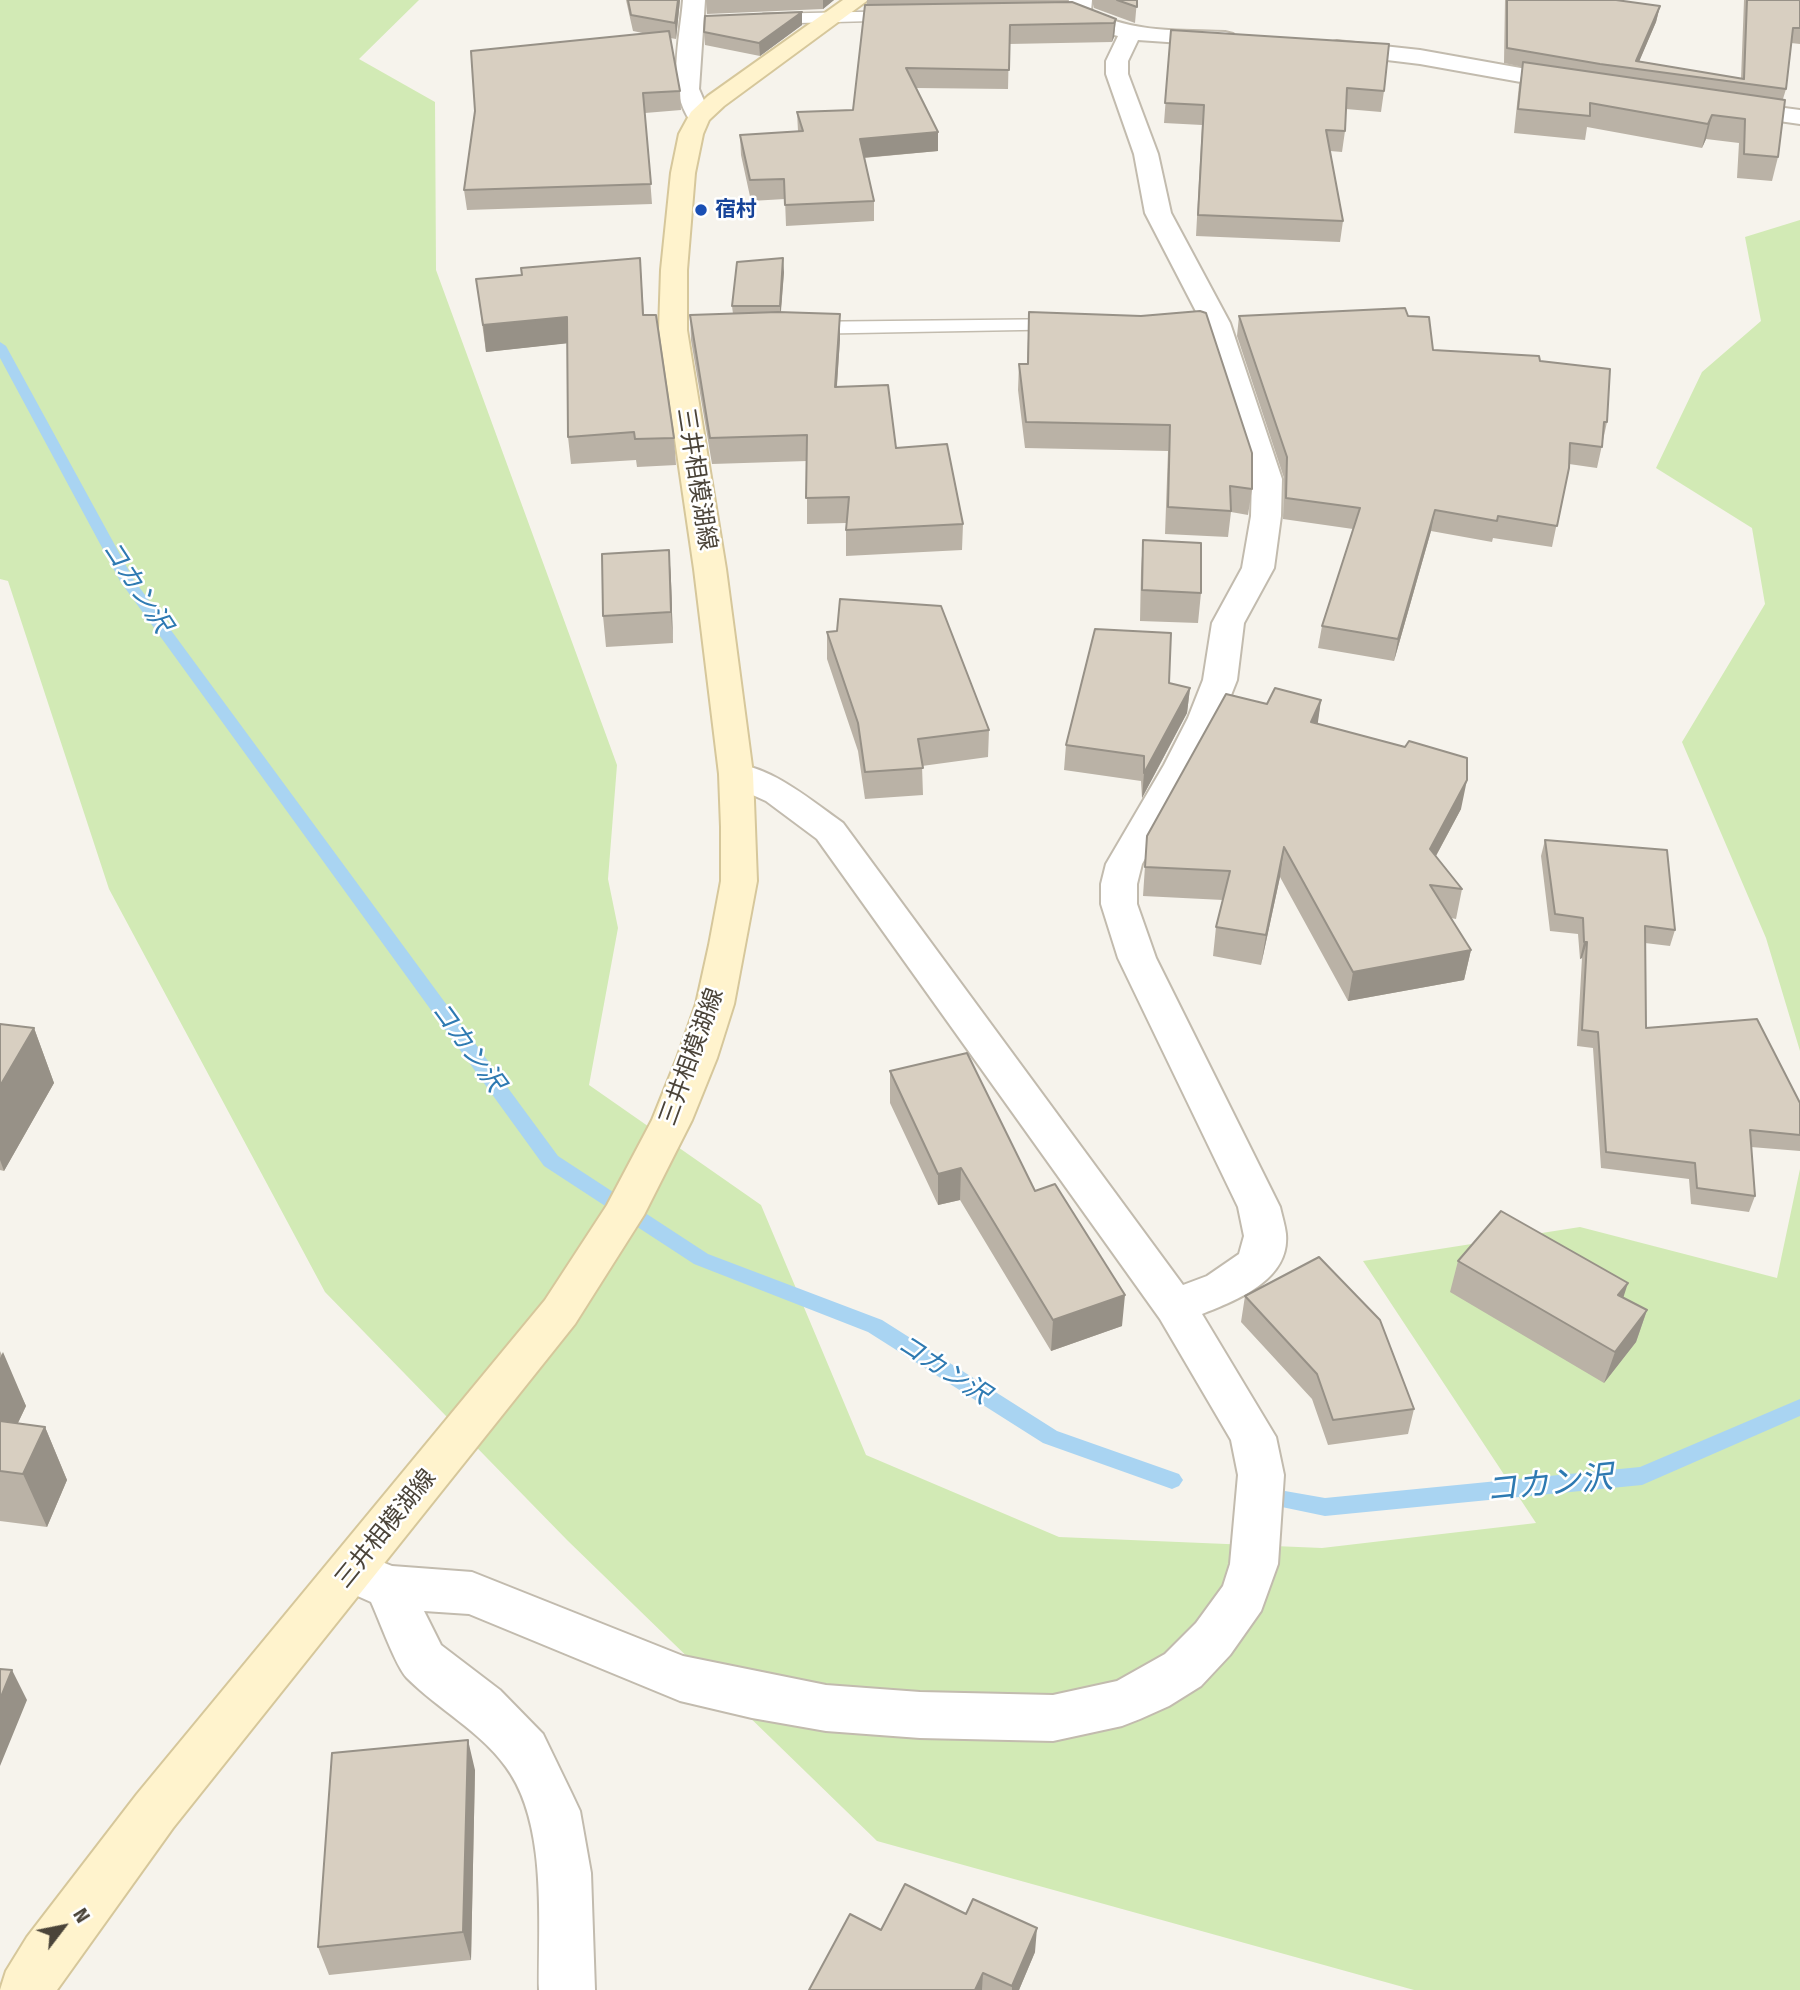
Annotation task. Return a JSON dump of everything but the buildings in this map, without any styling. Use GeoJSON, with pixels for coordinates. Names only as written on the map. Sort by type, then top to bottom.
{"type":"FeatureCollection","features":[{"type":"Feature","properties":{"kind":"main road"},"geometry":{"type":"LineString","coordinates":[[699,117],[716,101],[847,8]]}},
{"type":"Feature","properties":{"kind":"main road","name":"三井相模湖線"},"geometry":{"type":"LineString","coordinates":[[26,1990],[46,1956],[155,1811],[370,1579],[439,1464],[560,1312],[623,1215],[672,1120],[698,1058],[715,1004],[739,881],[736,774],[710,569],[687,330],[674,270],[682,184],[691,134],[699,117]]}},
{"type":"Feature","properties":{"kind":"street"},"geometry":{"type":"LineString","coordinates":[[1077,10],[1110,27],[1131,32],[1245,41]]}},
{"type":"Feature","properties":{"kind":"street"},"geometry":{"type":"LineString","coordinates":[[696,14],[687,89],[699,117]]}},
{"type":"Feature","properties":{"kind":"street"},"geometry":{"type":"LineString","coordinates":[[1131,32],[1117,61],[1117,74],[1146,154],[1158,213],[1202,323],[1240,389],[1267,479],[1266,516],[1258,568],[1228,622],[1220,680],[1205,718],[1151,820],[1124,864],[1119,884],[1119,904],[1142,969],[1259,1207],[1265,1236],[1258,1263],[1222,1288],[1175,1307]]}},
{"type":"Feature","properties":{"kind":"street"},"geometry":{"type":"LineString","coordinates":[[1310,46],[1420,57],[1596,89]]}},
{"type":"Feature","properties":{"kind":"street"},"geometry":{"type":"LineString","coordinates":[[1710,105],[1800,117]]}},
{"type":"Feature","properties":{"kind":"street"},"geometry":{"type":"LineString","coordinates":[[370,1579],[471,1593],[680,1678],[752,1695],[826,1708],[920,1715],[1053,1718],[1122,1703],[1151,1690],[1183,1670],[1213,1639],[1244,1596],[1254,1564],[1261,1475],[1254,1437],[1175,1307],[830,831],[778,793],[736,774]]}},
{"type":"Feature","properties":{"kind":"street"},"geometry":{"type":"LineString","coordinates":[[370,1579],[423,1661],[482,1706],[525,1751],[554,1811],[564,1873],[567,1990]]}},
{"type":"Feature","properties":{"kind":"lane"},"geometry":{"type":"LineString","coordinates":[[744,20],[847,8],[916,16]]}},
{"type":"Feature","properties":{"kind":"lane"},"geometry":{"type":"LineString","coordinates":[[784,328],[1091,324]]}},
{"type":"Feature","properties":{"kind":"green space"},"geometry":{"type":"Polygon","coordinates":[[[0,0],[419,0],[359,59],[435,102],[436,270],[617,765],[608,879],[618,928],[589,1085],[761,1205],[866,1455],[1059,1537],[1322,1548],[1536,1523],[1363,1261],[1580,1227],[1777,1278],[1800,1169],[1800,1990],[1414,1990],[877,1841],[567,1540],[325,1292],[109,889],[8,581],[0,579],[0,0]]]}},
{"type":"Feature","properties":{"kind":"green space"},"geometry":{"type":"Polygon","coordinates":[[[1800,220],[1800,1051],[1766,938],[1682,742],[1765,604],[1752,528],[1656,468],[1702,372],[1761,321],[1745,237],[1800,220]]]}},
{"type":"Feature","properties":{"kind":"waterway","name":"コカン沢"},"geometry":{"type":"LineString","coordinates":[[0,346],[127,581],[551,1161],[701,1259],[875,1326],[1050,1437],[1172,1480]]}},
{"type":"Feature","properties":{"kind":"waterway","name":"コカン沢"},"geometry":{"type":"LineString","coordinates":[[1285,1500],[1325,1507],[1642,1476],[1800,1407]]}},
{"type":"Feature","properties":{"kind":"place","name":"宿村"},"geometry":{"type":"Point","coordinates":[701,210]}}]}
